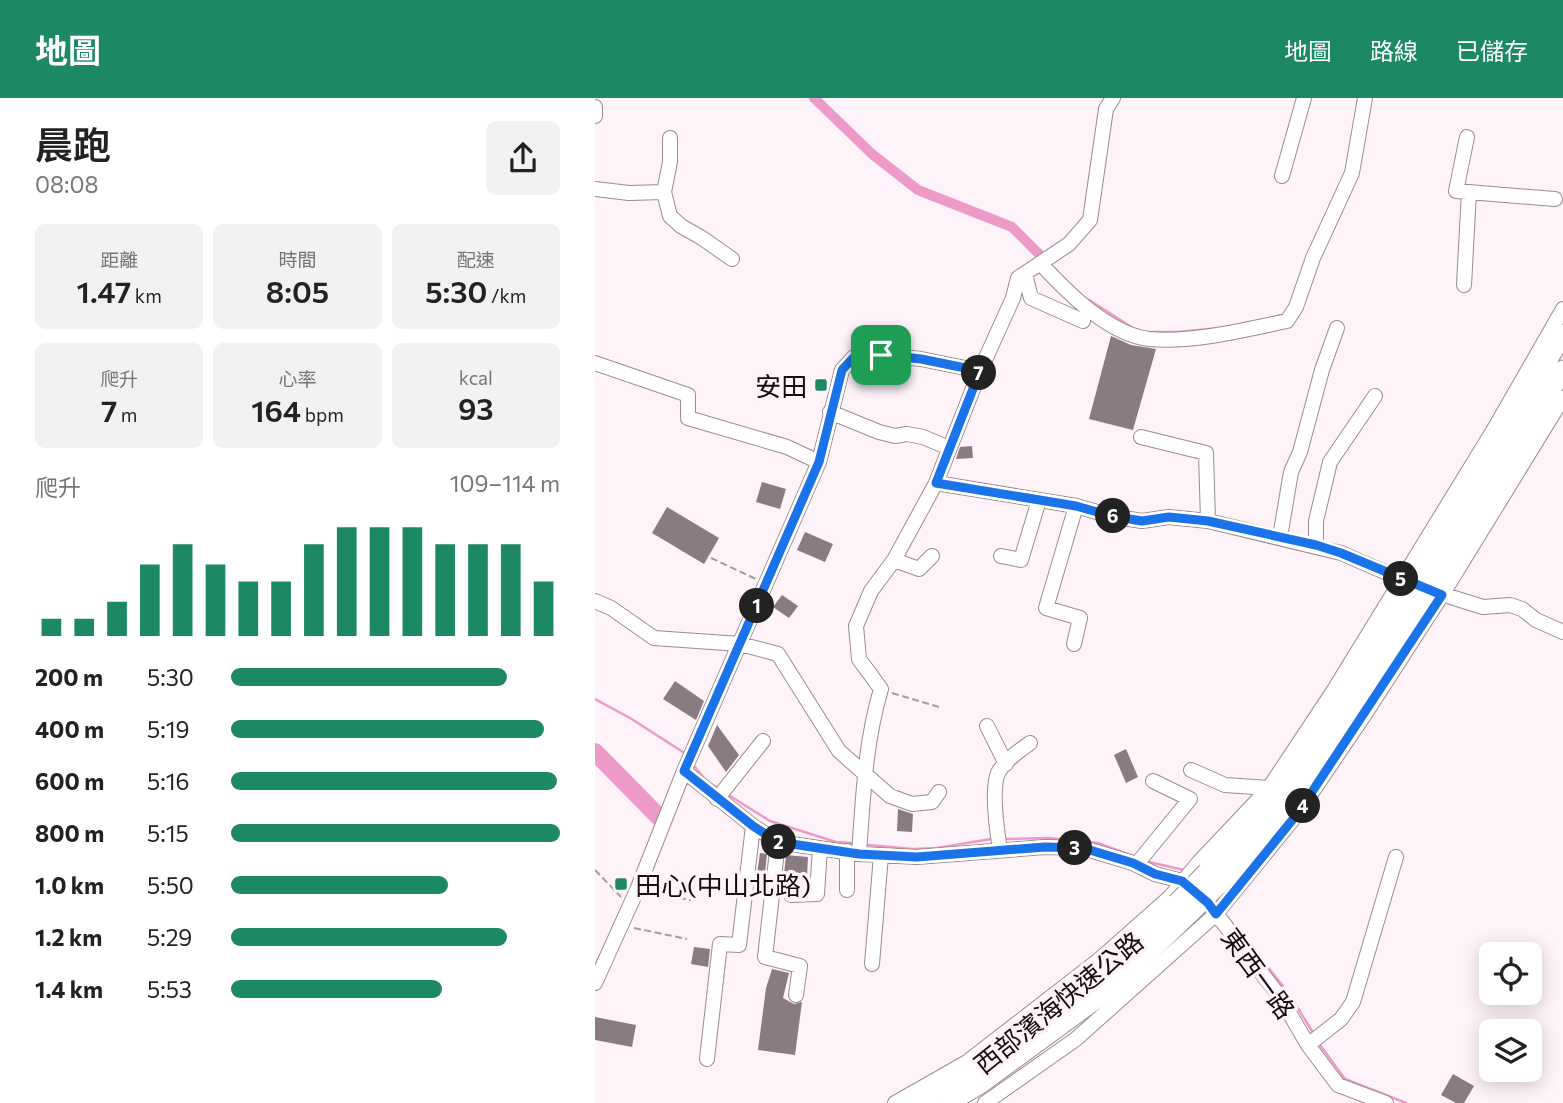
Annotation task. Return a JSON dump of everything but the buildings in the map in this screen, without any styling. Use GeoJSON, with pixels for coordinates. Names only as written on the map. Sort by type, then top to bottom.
{"type":"FeatureCollection","features":[{"type":"Feature","properties":{"kind":"highway","name":"西部濱海快速公路"},"geometry":{"type":"LineString","coordinates":[[1420,589],[1563,334]]}},
{"type":"Feature","properties":{"kind":"highway","name":"西部濱海快速公路"},"geometry":{"type":"LineString","coordinates":[[948,1103],[980,1084],[1114,986],[1213,878],[1281,787],[1420,589],[1563,370]]}},
{"type":"Feature","properties":{"kind":"highway","name":"西部濱海快速公路"},"geometry":{"type":"LineString","coordinates":[[919,1103],[977,1070],[1052,1014],[1183,908]]}},
{"type":"Feature","properties":{"kind":"street"},"geometry":{"type":"LineString","coordinates":[[847,890],[864,773],[881,689],[859,659],[856,626],[871,592],[894,560],[936,483],[980,371],[1013,298],[1018,278],[1069,244],[1090,220],[1106,109],[1114,98]]}},
{"type":"Feature","properties":{"kind":"street"},"geometry":{"type":"LineString","coordinates":[[1282,176],[1304,98]]}},
{"type":"Feature","properties":{"kind":"street"},"geometry":{"type":"LineString","coordinates":[[1041,264],[1074,298],[1121,330],[1148,339],[1211,335],[1287,321],[1296,307],[1313,258],[1352,173],[1365,98]]}},
{"type":"Feature","properties":{"kind":"street"},"geometry":{"type":"LineString","coordinates":[[595,107],[595,116]]}},
{"type":"Feature","properties":{"kind":"street"},"geometry":{"type":"LineString","coordinates":[[1467,136],[1456,191],[1555,199]]}},
{"type":"Feature","properties":{"kind":"street"},"geometry":{"type":"LineString","coordinates":[[670,138],[670,162],[664,192],[670,216],[732,259]]}},
{"type":"Feature","properties":{"kind":"street"},"geometry":{"type":"LineString","coordinates":[[595,189],[664,192]]}},
{"type":"Feature","properties":{"kind":"street"},"geometry":{"type":"LineString","coordinates":[[1464,285],[1469,192]]}},
{"type":"Feature","properties":{"kind":"street"},"geometry":{"type":"LineString","coordinates":[[1025,274],[1031,298]]}},
{"type":"Feature","properties":{"kind":"street"},"geometry":{"type":"LineString","coordinates":[[1013,298],[1031,298],[1083,321]]}},
{"type":"Feature","properties":{"kind":"street"},"geometry":{"type":"LineString","coordinates":[[985,1103],[1076,1039],[1216,914],[1298,813],[1420,589],[1493,431],[1563,309]]}},
{"type":"Feature","properties":{"kind":"street"},"geometry":{"type":"LineString","coordinates":[[1280,537],[1291,472],[1300,452],[1322,370],[1337,328]]}},
{"type":"Feature","properties":{"kind":"street"},"geometry":{"type":"LineString","coordinates":[[595,983],[819,462],[842,370],[854,357],[865,353],[921,359],[980,371]]}},
{"type":"Feature","properties":{"kind":"street"},"geometry":{"type":"LineString","coordinates":[[595,363],[688,396],[688,418],[787,447],[819,462]]}},
{"type":"Feature","properties":{"kind":"street"},"geometry":{"type":"LineString","coordinates":[[1316,545],[1316,522],[1330,462],[1375,396]]}},
{"type":"Feature","properties":{"kind":"street"},"geometry":{"type":"LineString","coordinates":[[895,1103],[967,1062],[1110,950],[1170,897],[1269,788],[1335,690],[1420,589],[1563,398]]}},
{"type":"Feature","properties":{"kind":"street"},"geometry":{"type":"LineString","coordinates":[[831,412],[879,432],[895,436],[907,434],[923,437],[949,448]]}},
{"type":"Feature","properties":{"kind":"street"},"geometry":{"type":"LineString","coordinates":[[1141,437],[1206,453],[1208,521]]}},
{"type":"Feature","properties":{"kind":"street"},"geometry":{"type":"LineString","coordinates":[[936,483],[1076,506],[1142,521],[1169,517],[1208,521],[1316,545],[1341,553],[1420,589],[1483,607],[1510,605],[1522,609],[1536,620],[1563,632]]}},
{"type":"Feature","properties":{"kind":"street"},"geometry":{"type":"LineString","coordinates":[[1001,556],[1021,560],[1039,500]]}},
{"type":"Feature","properties":{"kind":"street"},"geometry":{"type":"LineString","coordinates":[[1074,644],[1080,618],[1046,608],[1076,506]]}},
{"type":"Feature","properties":{"kind":"street"},"geometry":{"type":"LineString","coordinates":[[894,560],[919,569],[932,556]]}},
{"type":"Feature","properties":{"kind":"street"},"geometry":{"type":"LineString","coordinates":[[595,601],[611,608],[653,638],[740,643],[778,654],[839,751],[890,796],[912,804],[932,802],[939,792]]}},
{"type":"Feature","properties":{"kind":"street"},"geometry":{"type":"LineString","coordinates":[[987,726],[1006,764]]}},
{"type":"Feature","properties":{"kind":"street"},"geometry":{"type":"LineString","coordinates":[[717,799],[763,741]]}},
{"type":"Feature","properties":{"kind":"street"},"geometry":{"type":"LineString","coordinates":[[1000,850],[995,810],[998,774],[1030,743]]}},
{"type":"Feature","properties":{"kind":"street"},"geometry":{"type":"LineString","coordinates":[[1191,770],[1225,785],[1269,788]]}},
{"type":"Feature","properties":{"kind":"street","name":"東西一路"},"geometry":{"type":"LineString","coordinates":[[684,771],[717,799],[778,842],[853,853],[917,857],[1000,850],[1083,848],[1182,881],[1208,903],[1280,997],[1308,1045],[1338,1085],[1358,1098],[1386,1103]]}},
{"type":"Feature","properties":{"kind":"street"},"geometry":{"type":"LineString","coordinates":[[1136,865],[1189,799],[1153,781]]}},
{"type":"Feature","properties":{"kind":"street"},"geometry":{"type":"LineString","coordinates":[[707,1059],[720,944],[739,945],[753,826]]}},
{"type":"Feature","properties":{"kind":"street"},"geometry":{"type":"LineString","coordinates":[[778,842],[765,957],[800,966],[796,995]]}},
{"type":"Feature","properties":{"kind":"street"},"geometry":{"type":"LineString","coordinates":[[792,895],[817,894],[820,848]]}},
{"type":"Feature","properties":{"kind":"street"},"geometry":{"type":"LineString","coordinates":[[872,964],[881,855]]}},
{"type":"Feature","properties":{"kind":"street"},"geometry":{"type":"LineString","coordinates":[[1308,1045],[1341,1020],[1353,1002],[1396,857]]}},
{"type":"Feature","properties":{"kind":"path"},"geometry":{"type":"LineString","coordinates":[[711,558],[766,585]]}},
{"type":"Feature","properties":{"kind":"path"},"geometry":{"type":"LineString","coordinates":[[881,689],[939,707]]}},
{"type":"Feature","properties":{"kind":"path"},"geometry":{"type":"LineString","coordinates":[[595,870],[629,906]]}},
{"type":"Feature","properties":{"kind":"path"},"geometry":{"type":"LineString","coordinates":[[636,890],[691,900]]}},
{"type":"Feature","properties":{"kind":"path"},"geometry":{"type":"LineString","coordinates":[[619,925],[687,939]]}},
{"type":"Feature","properties":{"kind":"waterway"},"geometry":{"type":"LineString","coordinates":[[814,98],[872,154],[918,190],[1012,227],[1048,263]]}},
{"type":"Feature","properties":{"kind":"waterway"},"geometry":{"type":"LineString","coordinates":[[1089,300],[1133,328]]}},
{"type":"Feature","properties":{"kind":"waterway"},"geometry":{"type":"LineString","coordinates":[[1150,332],[1220,328]]}},
{"type":"Feature","properties":{"kind":"waterway"},"geometry":{"type":"LineString","coordinates":[[595,699],[683,752]]}},
{"type":"Feature","properties":{"kind":"waterway"},"geometry":{"type":"LineString","coordinates":[[595,752],[659,817]]}},
{"type":"Feature","properties":{"kind":"waterway"},"geometry":{"type":"LineString","coordinates":[[695,767],[707,782],[716,787]]}},
{"type":"Feature","properties":{"kind":"waterway"},"geometry":{"type":"LineString","coordinates":[[730,796],[770,821],[836,842],[852,843]]}},
{"type":"Feature","properties":{"kind":"waterway"},"geometry":{"type":"LineString","coordinates":[[1007,839],[1049,838],[1098,843],[1130,855]]}},
{"type":"Feature","properties":{"kind":"waterway"},"geometry":{"type":"LineString","coordinates":[[868,845],[937,848],[991,839]]}},
{"type":"Feature","properties":{"kind":"waterway"},"geometry":{"type":"LineString","coordinates":[[1149,862],[1184,870]]}},
{"type":"Feature","properties":{"kind":"waterway"},"geometry":{"type":"LineString","coordinates":[[1224,913],[1287,991],[1312,1031]]}},
{"type":"Feature","properties":{"kind":"waterway"},"geometry":{"type":"LineString","coordinates":[[1320,1045],[1345,1079],[1406,1103]]}},
{"type":"Feature","properties":{"kind":"place","name":"安田"},"geometry":{"type":"Point","coordinates":[821,385]}},
{"type":"Feature","properties":{"kind":"place","name":"田心(中山北路)"},"geometry":{"type":"Point","coordinates":[621,884]}},
{"type":"Feature","properties":{"kind":"route"},"geometry":{"type":"LineString","coordinates":[[865,353],[881,355],[921,359],[980,371],[936,483],[1076,506],[1142,521],[1169,517],[1208,521],[1316,545],[1442,595],[1298,813],[1216,914],[1208,903],[1182,881],[1083,848],[1045,847],[917,857],[859,854],[778,842],[717,799],[684,771],[819,462],[842,370],[854,357],[865,353]]}}]}
